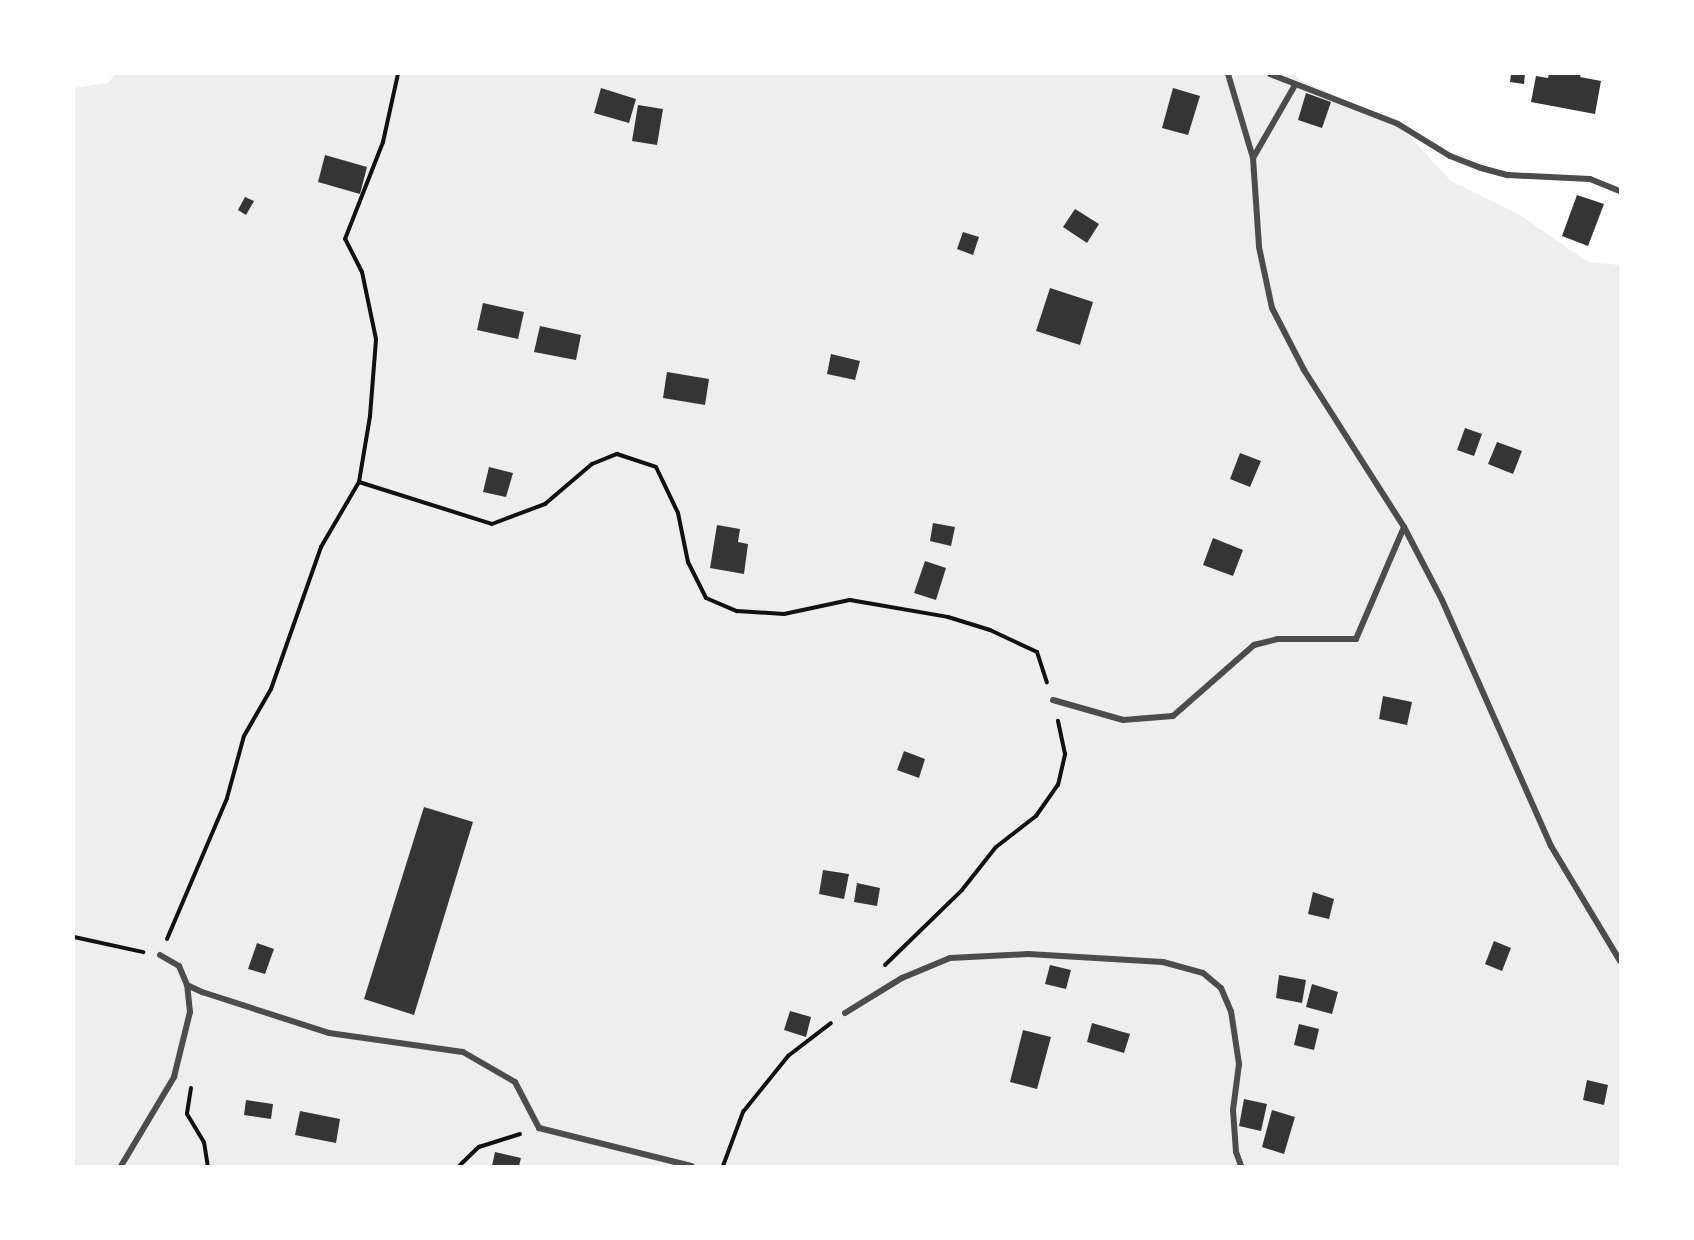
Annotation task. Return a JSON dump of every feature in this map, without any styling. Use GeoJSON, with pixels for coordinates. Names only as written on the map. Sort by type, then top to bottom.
{"type":"FeatureCollection","features":[{"type":"Feature","properties":{"kind":"street"},"geometry":{"type":"LineString","coordinates":[[1228,74],[1253,158],[1259,247],[1272,308],[1304,370],[1404,527],[1442,600],[1551,846],[1620,961]]}},
{"type":"Feature","properties":{"kind":"street"},"geometry":{"type":"LineString","coordinates":[[1270,74],[1398,124],[1450,156],[1481,168],[1508,175],[1590,179],[1620,191]]}},
{"type":"Feature","properties":{"kind":"street"},"geometry":{"type":"LineString","coordinates":[[1253,158],[1295,85]]}},
{"type":"Feature","properties":{"kind":"street"},"geometry":{"type":"LineString","coordinates":[[1053,700],[1123,720],[1173,716],[1254,645],[1278,639],[1356,639],[1404,527]]}},
{"type":"Feature","properties":{"kind":"street"},"geometry":{"type":"LineString","coordinates":[[845,1013],[902,978],[950,958],[1028,954],[1163,962],[1203,973],[1221,988],[1231,1011],[1239,1064],[1233,1110],[1236,1152],[1241,1167]]}},
{"type":"Feature","properties":{"kind":"street"},"geometry":{"type":"LineString","coordinates":[[121,1167],[174,1077],[190,1012],[187,985],[178,966],[160,955]]}},
{"type":"Feature","properties":{"kind":"street"},"geometry":{"type":"LineString","coordinates":[[187,985],[328,1033],[463,1052],[515,1082],[538,1128],[691,1167]]}},
{"type":"Feature","properties":{"kind":"path"},"geometry":{"type":"LineString","coordinates":[[74,937],[160,955],[227,798],[244,736],[271,689],[321,547],[358,482],[370,416],[376,339],[362,272],[345,238],[383,142],[398,74]]}},
{"type":"Feature","properties":{"kind":"path"},"geometry":{"type":"LineString","coordinates":[[358,482],[492,524],[545,504],[591,464],[616,454],[656,467],[678,513],[688,562],[706,598],[737,611],[784,614],[850,600],[948,617],[990,630],[1037,652],[1053,700],[1065,754],[1058,785],[1036,816],[996,847],[962,890],[883,968]]}},
{"type":"Feature","properties":{"kind":"path"},"geometry":{"type":"LineString","coordinates":[[723,1167],[743,1112],[788,1056],[845,1013]]}},
{"type":"Feature","properties":{"kind":"path"},"geometry":{"type":"LineString","coordinates":[[191,1081],[187,1114],[204,1142],[208,1167]]}},
{"type":"Feature","properties":{"kind":"path"},"geometry":{"type":"LineString","coordinates":[[459,1167],[478,1147],[538,1128]]}},
{"type":"Feature","properties":{"kind":"shaded area"},"geometry":{"type":"Polygon","coordinates":[[[115,74],[1295,74],[1299,79],[1398,124],[1451,181],[1520,215],[1588,262],[1620,265],[1620,1166],[74,1166],[74,88],[108,83],[115,74]]]}},
{"type":"Feature","properties":{"kind":"building"},"geometry":{"type":"Polygon","coordinates":[[[1511,74],[1525,74],[1524,84],[1510,82],[1511,74]]]}},
{"type":"Feature","properties":{"kind":"building"},"geometry":{"type":"Polygon","coordinates":[[[1549,74],[1581,74],[1580,77],[1601,81],[1595,114],[1531,102],[1536,76],[1548,78],[1549,74]]]}},
{"type":"Feature","properties":{"kind":"building"},"geometry":{"type":"Polygon","coordinates":[[[601,88],[636,99],[629,123],[594,113],[601,88]]]}},
{"type":"Feature","properties":{"kind":"building"},"geometry":{"type":"Polygon","coordinates":[[[1173,88],[1200,96],[1188,135],[1162,128],[1173,88]]]}},
{"type":"Feature","properties":{"kind":"building"},"geometry":{"type":"Polygon","coordinates":[[[1306,93],[1331,102],[1322,128],[1298,120],[1306,93]]]}},
{"type":"Feature","properties":{"kind":"building"},"geometry":{"type":"Polygon","coordinates":[[[638,105],[663,109],[657,145],[632,141],[638,105]]]}},
{"type":"Feature","properties":{"kind":"building"},"geometry":{"type":"Polygon","coordinates":[[[325,155],[367,167],[360,194],[318,182],[325,155]]]}},
{"type":"Feature","properties":{"kind":"building"},"geometry":{"type":"Polygon","coordinates":[[[1577,195],[1604,204],[1588,246],[1562,236],[1577,195]]]}},
{"type":"Feature","properties":{"kind":"building"},"geometry":{"type":"Polygon","coordinates":[[[245,197],[254,201],[246,215],[238,210],[245,197]]]}},
{"type":"Feature","properties":{"kind":"building"},"geometry":{"type":"Polygon","coordinates":[[[1075,209],[1099,224],[1087,243],[1063,227],[1075,209]]]}},
{"type":"Feature","properties":{"kind":"building"},"geometry":{"type":"Polygon","coordinates":[[[963,232],[979,237],[973,255],[957,249],[963,232]]]}},
{"type":"Feature","properties":{"kind":"building"},"geometry":{"type":"Polygon","coordinates":[[[1050,288],[1093,302],[1080,345],[1036,331],[1050,288]]]}},
{"type":"Feature","properties":{"kind":"building"},"geometry":{"type":"Polygon","coordinates":[[[483,303],[524,312],[518,339],[477,330],[483,303]]]}},
{"type":"Feature","properties":{"kind":"building"},"geometry":{"type":"Polygon","coordinates":[[[540,326],[581,335],[576,360],[534,352],[540,326]]]}},
{"type":"Feature","properties":{"kind":"building"},"geometry":{"type":"Polygon","coordinates":[[[831,354],[860,361],[855,380],[827,374],[831,354]]]}},
{"type":"Feature","properties":{"kind":"building"},"geometry":{"type":"Polygon","coordinates":[[[667,372],[709,379],[705,405],[663,398],[667,372]]]}},
{"type":"Feature","properties":{"kind":"building"},"geometry":{"type":"Polygon","coordinates":[[[1465,428],[1482,434],[1474,456],[1457,450],[1465,428]]]}},
{"type":"Feature","properties":{"kind":"building"},"geometry":{"type":"Polygon","coordinates":[[[1497,442],[1522,451],[1513,474],[1488,464],[1497,442]]]}},
{"type":"Feature","properties":{"kind":"building"},"geometry":{"type":"Polygon","coordinates":[[[1240,453],[1261,461],[1250,487],[1230,479],[1240,453]]]}},
{"type":"Feature","properties":{"kind":"building"},"geometry":{"type":"Polygon","coordinates":[[[489,467],[513,473],[506,497],[483,492],[489,467]]]}},
{"type":"Feature","properties":{"kind":"building"},"geometry":{"type":"Polygon","coordinates":[[[933,523],[955,527],[951,546],[930,541],[933,523]]]}},
{"type":"Feature","properties":{"kind":"building"},"geometry":{"type":"Polygon","coordinates":[[[717,525],[740,529],[738,542],[748,544],[744,574],[710,568],[717,525]]]}},
{"type":"Feature","properties":{"kind":"building"},"geometry":{"type":"Polygon","coordinates":[[[1213,538],[1243,550],[1233,576],[1203,565],[1213,538]]]}},
{"type":"Feature","properties":{"kind":"building"},"geometry":{"type":"Polygon","coordinates":[[[925,561],[946,568],[936,600],[914,593],[925,561]]]}},
{"type":"Feature","properties":{"kind":"building"},"geometry":{"type":"Polygon","coordinates":[[[1383,696],[1412,702],[1407,725],[1379,719],[1383,696]]]}},
{"type":"Feature","properties":{"kind":"building"},"geometry":{"type":"Polygon","coordinates":[[[904,751],[925,759],[919,778],[897,770],[904,751]]]}},
{"type":"Feature","properties":{"kind":"building"},"geometry":{"type":"Polygon","coordinates":[[[424,807],[473,822],[414,1015],[364,999],[424,807]]]}},
{"type":"Feature","properties":{"kind":"building"},"geometry":{"type":"Polygon","coordinates":[[[823,870],[849,874],[844,899],[819,894],[823,870]]]}},
{"type":"Feature","properties":{"kind":"building"},"geometry":{"type":"Polygon","coordinates":[[[857,883],[880,888],[877,906],[854,902],[857,883]]]}},
{"type":"Feature","properties":{"kind":"building"},"geometry":{"type":"Polygon","coordinates":[[[1313,892],[1334,899],[1329,919],[1308,914],[1313,892]]]}},
{"type":"Feature","properties":{"kind":"building"},"geometry":{"type":"Polygon","coordinates":[[[1494,941],[1511,948],[1502,971],[1485,964],[1494,941]]]}},
{"type":"Feature","properties":{"kind":"building"},"geometry":{"type":"Polygon","coordinates":[[[257,943],[274,949],[265,974],[248,969],[257,943]]]}},
{"type":"Feature","properties":{"kind":"building"},"geometry":{"type":"Polygon","coordinates":[[[1050,965],[1071,970],[1066,989],[1045,984],[1050,965]]]}},
{"type":"Feature","properties":{"kind":"building"},"geometry":{"type":"Polygon","coordinates":[[[1279,975],[1306,980],[1302,1003],[1276,998],[1279,975]]]}},
{"type":"Feature","properties":{"kind":"building"},"geometry":{"type":"Polygon","coordinates":[[[1312,984],[1338,992],[1332,1014],[1306,1007],[1312,984]]]}},
{"type":"Feature","properties":{"kind":"building"},"geometry":{"type":"Polygon","coordinates":[[[790,1011],[811,1017],[806,1037],[784,1030],[790,1011]]]}},
{"type":"Feature","properties":{"kind":"building"},"geometry":{"type":"Polygon","coordinates":[[[1092,1023],[1130,1034],[1124,1053],[1087,1042],[1092,1023]]]}},
{"type":"Feature","properties":{"kind":"building"},"geometry":{"type":"Polygon","coordinates":[[[1299,1024],[1319,1029],[1314,1050],[1294,1045],[1299,1024]]]}},
{"type":"Feature","properties":{"kind":"building"},"geometry":{"type":"Polygon","coordinates":[[[1023,1030],[1051,1037],[1037,1089],[1010,1082],[1023,1030]]]}},
{"type":"Feature","properties":{"kind":"building"},"geometry":{"type":"Polygon","coordinates":[[[1587,1080],[1608,1085],[1604,1105],[1583,1100],[1587,1080]]]}},
{"type":"Feature","properties":{"kind":"building"},"geometry":{"type":"Polygon","coordinates":[[[1244,1099],[1267,1104],[1261,1131],[1239,1126],[1244,1099]]]}},
{"type":"Feature","properties":{"kind":"building"},"geometry":{"type":"Polygon","coordinates":[[[246,1100],[273,1104],[271,1119],[244,1115],[246,1100]]]}},
{"type":"Feature","properties":{"kind":"building"},"geometry":{"type":"Polygon","coordinates":[[[1272,1110],[1295,1117],[1284,1154],[1262,1147],[1272,1110]]]}},
{"type":"Feature","properties":{"kind":"building"},"geometry":{"type":"Polygon","coordinates":[[[300,1111],[340,1119],[336,1143],[295,1135],[300,1111]]]}},
{"type":"Feature","properties":{"kind":"building"},"geometry":{"type":"Polygon","coordinates":[[[495,1152],[521,1158],[519,1166],[492,1166],[495,1152]]]}}]}
